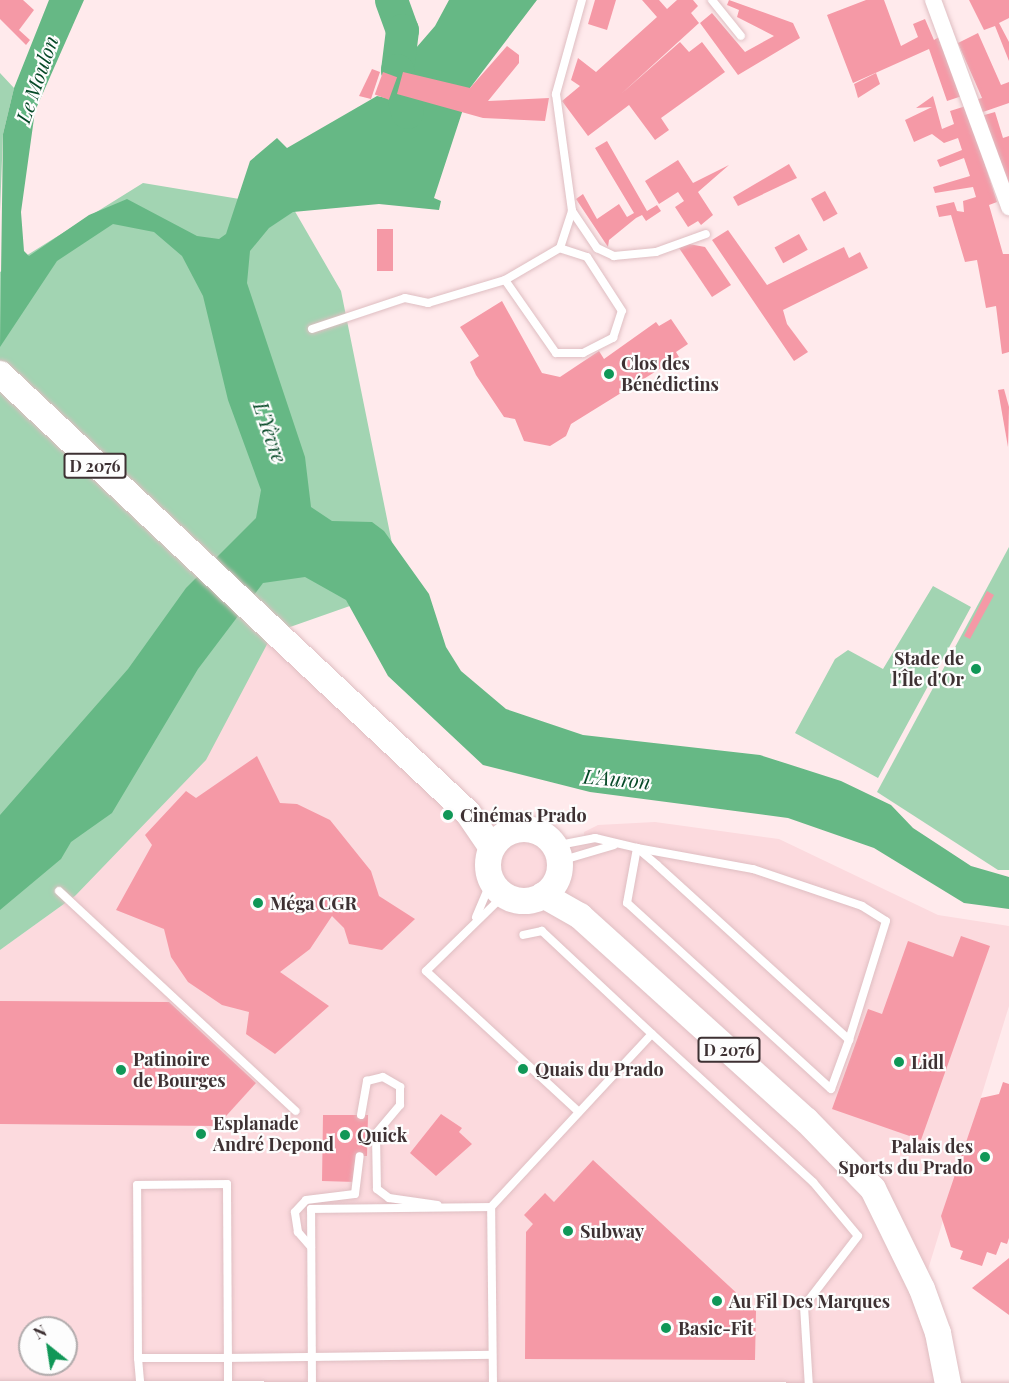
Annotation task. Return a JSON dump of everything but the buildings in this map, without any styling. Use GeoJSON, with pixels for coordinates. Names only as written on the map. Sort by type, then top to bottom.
{"type":"FeatureCollection","features":[{"type":"Feature","properties":{"kind":"main road","name":"D 2076"},"geometry":{"type":"LineString","coordinates":[[0,374],[191,557],[500,840]]}},
{"type":"Feature","properties":{"kind":"main road"},"geometry":{"type":"LineString","coordinates":[[532,830],[554,870],[528,901],[498,888],[500,840],[532,830]]}},
{"type":"Feature","properties":{"kind":"main road","name":"D 2076"},"geometry":{"type":"LineString","coordinates":[[554,870],[580,916],[806,1120],[873,1189],[922,1289],[949,1392]]}},
{"type":"Feature","properties":{"kind":"street"},"geometry":{"type":"LineString","coordinates":[[933,0],[1009,207]]}},
{"type":"Feature","properties":{"kind":"street"},"geometry":{"type":"LineString","coordinates":[[0,1389],[182,1391],[228,1387],[493,1386],[809,1387],[949,1392],[1009,1391]]}},
{"type":"Feature","properties":{"kind":"lane"},"geometry":{"type":"LineString","coordinates":[[312,329],[405,297],[428,303],[505,280],[560,248],[572,211],[556,94],[582,0]]}},
{"type":"Feature","properties":{"kind":"lane"},"geometry":{"type":"LineString","coordinates":[[712,0],[741,36]]}},
{"type":"Feature","properties":{"kind":"lane"},"geometry":{"type":"LineString","coordinates":[[572,211],[597,248],[614,256],[656,252],[706,234]]}},
{"type":"Feature","properties":{"kind":"lane"},"geometry":{"type":"LineString","coordinates":[[505,280],[556,352],[583,353],[613,338],[622,311],[587,257],[560,248]]}},
{"type":"Feature","properties":{"kind":"lane"},"geometry":{"type":"LineString","coordinates":[[554,870],[594,838],[615,845],[637,848],[753,869],[862,906],[886,921],[849,1040],[831,1089],[627,903],[637,848]]}},
{"type":"Feature","properties":{"kind":"lane"},"geometry":{"type":"LineString","coordinates":[[554,870],[615,845]]}},
{"type":"Feature","properties":{"kind":"lane"},"geometry":{"type":"LineString","coordinates":[[637,848],[849,1040]]}},
{"type":"Feature","properties":{"kind":"lane"},"geometry":{"type":"LineString","coordinates":[[498,888],[474,921],[426,971],[579,1112]]}},
{"type":"Feature","properties":{"kind":"lane"},"geometry":{"type":"LineString","coordinates":[[474,921],[498,888]]}},
{"type":"Feature","properties":{"kind":"lane"},"geometry":{"type":"LineString","coordinates":[[59,891],[296,1111]]}},
{"type":"Feature","properties":{"kind":"lane"},"geometry":{"type":"LineString","coordinates":[[523,935],[542,931],[804,1174],[858,1236],[851,1249],[804,1306],[809,1387]]}},
{"type":"Feature","properties":{"kind":"lane"},"geometry":{"type":"LineString","coordinates":[[493,1386],[490,1207],[652,1034]]}},
{"type":"Feature","properties":{"kind":"lane"},"geometry":{"type":"LineString","coordinates":[[361,1115],[367,1081],[383,1077],[400,1088],[400,1106],[376,1134],[377,1189],[389,1198],[422,1199],[445,1207]]}},
{"type":"Feature","properties":{"kind":"lane"},"geometry":{"type":"LineString","coordinates":[[311,1246],[298,1232],[295,1212],[306,1200],[355,1194],[360,1156]]}},
{"type":"Feature","properties":{"kind":"lane"},"geometry":{"type":"LineString","coordinates":[[140,1391],[137,1185],[226,1184],[228,1387]]}},
{"type":"Feature","properties":{"kind":"lane"},"geometry":{"type":"LineString","coordinates":[[312,1387],[311,1209],[490,1207]]}},
{"type":"Feature","properties":{"kind":"lane"},"geometry":{"type":"LineString","coordinates":[[138,1358],[492,1355]]}},
{"type":"Feature","properties":{"kind":"shaded area"},"geometry":{"type":"Polygon","coordinates":[[[0,73],[14,88],[3,134],[0,212],[0,73]]]}},
{"type":"Feature","properties":{"kind":"shaded area"},"geometry":{"type":"Polygon","coordinates":[[[143,183],[293,208],[341,291],[401,588],[273,633],[206,760],[75,896],[0,950],[0,272],[143,183]]]}},
{"type":"Feature","properties":{"kind":"shaded area","name":"Stade de l'Île d'Or"},"geometry":{"type":"Polygon","coordinates":[[[1009,547],[1009,870],[998,870],[877,792],[1009,547]]]}},
{"type":"Feature","properties":{"kind":"shaded area"},"geometry":{"type":"Polygon","coordinates":[[[933,586],[971,607],[878,778],[795,733],[835,659],[848,650],[883,669],[933,586]]]}},
{"type":"Feature","properties":{"kind":"shaded area"},"geometry":{"type":"Polygon","coordinates":[[[273,633],[468,813],[509,832],[532,830],[554,846],[585,840],[584,832],[598,825],[655,822],[779,839],[938,915],[1009,926],[1009,1006],[922,1289],[949,1391],[0,1388],[0,950],[75,896],[273,633]]]}},
{"type":"Feature","properties":{"kind":"water"},"geometry":{"type":"Polygon","coordinates":[[[49,0],[84,0],[35,111],[21,212],[24,251],[29,256],[89,215],[127,199],[197,236],[219,239],[226,234],[250,161],[277,138],[287,148],[377,96],[391,99],[397,70],[435,26],[449,0],[537,0],[470,88],[434,198],[441,201],[439,210],[379,204],[293,212],[269,228],[250,251],[247,283],[305,457],[311,507],[332,521],[372,522],[384,531],[429,594],[446,647],[461,671],[506,709],[583,735],[760,755],[841,781],[891,805],[913,828],[971,866],[1009,877],[1009,909],[964,903],[874,848],[788,818],[590,792],[483,765],[388,676],[346,600],[305,577],[263,583],[198,669],[112,813],[71,842],[61,859],[0,910],[0,815],[128,669],[186,588],[256,518],[261,490],[228,400],[203,296],[182,256],[154,232],[113,224],[57,261],[0,347],[3,134],[14,88],[49,0]]]}},
{"type":"Feature","properties":{"kind":"waterway"},"geometry":{"type":"LineString","coordinates":[[391,0],[402,30],[397,70],[407,112]]}},
{"type":"Feature","properties":{"kind":"place","name":"Clos des Bénédictins"},"geometry":{"type":"Point","coordinates":[609,374]}},
{"type":"Feature","properties":{"kind":"place","name":"Stade de l'Île d'Or"},"geometry":{"type":"Point","coordinates":[976,669]}},
{"type":"Feature","properties":{"kind":"place","name":"Cinémas Prado"},"geometry":{"type":"Point","coordinates":[448,815]}},
{"type":"Feature","properties":{"kind":"place","name":"Méga CGR"},"geometry":{"type":"Point","coordinates":[258,903]}},
{"type":"Feature","properties":{"kind":"place","name":"Lidl"},"geometry":{"type":"Point","coordinates":[899,1062]}},
{"type":"Feature","properties":{"kind":"place","name":"Quais du Prado"},"geometry":{"type":"Point","coordinates":[523,1069]}},
{"type":"Feature","properties":{"kind":"place","name":"Patinoire de Bourges"},"geometry":{"type":"Point","coordinates":[121,1070]}},
{"type":"Feature","properties":{"kind":"place","name":"Esplanade André Depond"},"geometry":{"type":"Point","coordinates":[201,1134]}},
{"type":"Feature","properties":{"kind":"place","name":"Quick"},"geometry":{"type":"Point","coordinates":[345,1135]}},
{"type":"Feature","properties":{"kind":"place","name":"Palais des Sports du Prado"},"geometry":{"type":"Point","coordinates":[985,1157]}},
{"type":"Feature","properties":{"kind":"place","name":"Subway"},"geometry":{"type":"Point","coordinates":[568,1231]}},
{"type":"Feature","properties":{"kind":"place","name":"Au Fil Des Marques"},"geometry":{"type":"Point","coordinates":[717,1301]}},
{"type":"Feature","properties":{"kind":"place","name":"Basic-Fit"},"geometry":{"type":"Point","coordinates":[666,1328]}},
{"type":"Feature","properties":{"kind":"water label","name":"Le Moulon"},"geometry":{"type":"Point","coordinates":[36,79]}},
{"type":"Feature","properties":{"kind":"water label","name":"L'Yèvre"},"geometry":{"type":"Point","coordinates":[271,432]}},
{"type":"Feature","properties":{"kind":"water label","name":"L'Auron"},"geometry":{"type":"Point","coordinates":[617,778]}}]}
